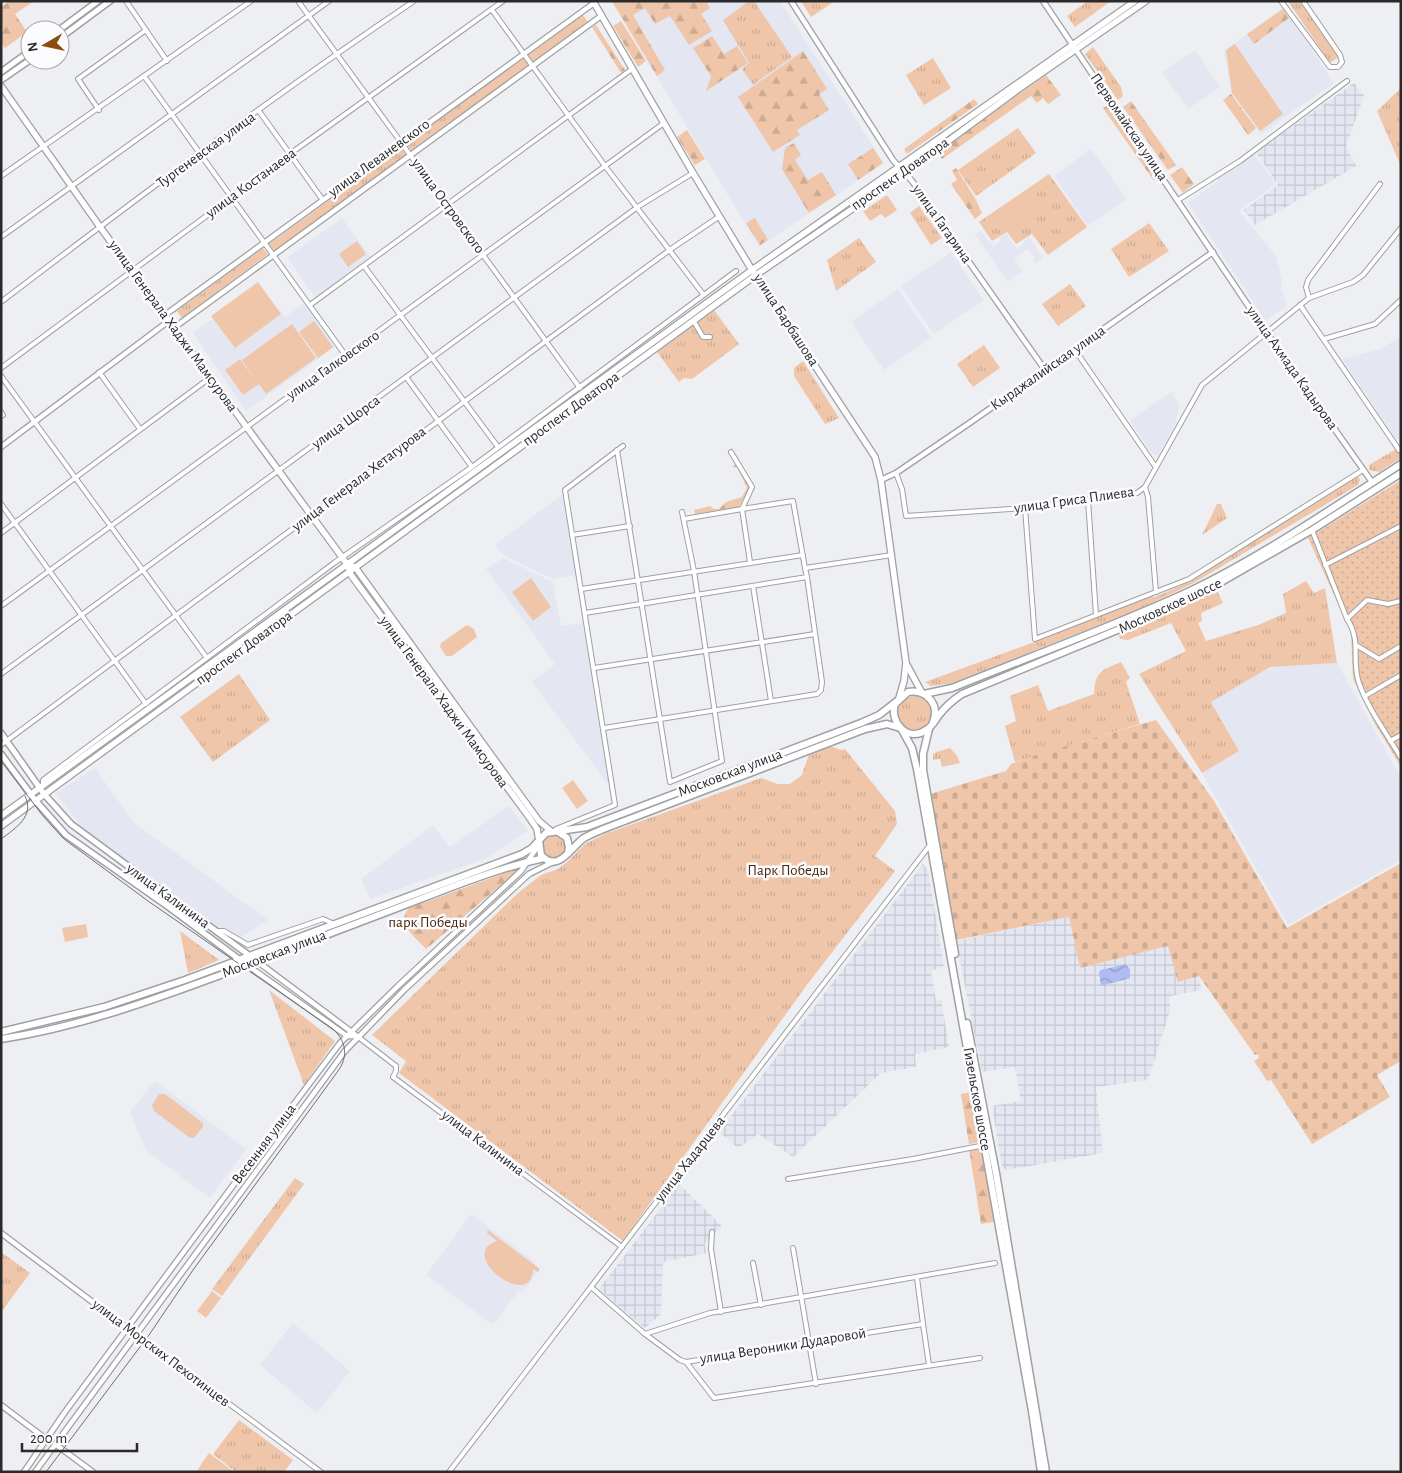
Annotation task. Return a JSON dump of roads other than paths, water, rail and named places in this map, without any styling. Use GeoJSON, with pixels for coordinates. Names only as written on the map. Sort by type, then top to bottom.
{"type":"FeatureCollection","features":[{"type":"Feature","properties":{"kind":"highway","name":"Московское шоссе"},"geometry":{"type":"LineString","coordinates":[[923,693],[952,688],[1190,591],[1237,566],[1401,464]]}},
{"type":"Feature","properties":{"kind":"highway","name":"Московское шоссе"},"geometry":{"type":"LineString","coordinates":[[933,722],[952,701],[969,690],[1144,619],[1202,593],[1312,530],[1401,473]]}},
{"type":"Feature","properties":{"kind":"highway"},"geometry":{"type":"LineString","coordinates":[[908,692],[923,693],[931,699],[935,708],[933,722],[929,729],[914,734],[901,729],[893,714],[898,699],[908,692]]}},
{"type":"Feature","properties":{"kind":"highway","name":"Московская улица"},"geometry":{"type":"LineString","coordinates":[[1,1032],[104,1007],[240,960],[522,854],[539,843],[542,836],[554,831],[587,827],[717,779],[872,718],[898,699]]}},
{"type":"Feature","properties":{"kind":"highway","name":"Московская улица"},"geometry":{"type":"LineString","coordinates":[[554,862],[561,860],[590,835],[849,735],[879,725],[892,725],[901,729]]}},
{"type":"Feature","properties":{"kind":"highway","name":"Гизельское шоссе"},"geometry":{"type":"LineString","coordinates":[[901,729],[914,753],[930,845],[996,1173],[1046,1472]]}},
{"type":"Feature","properties":{"kind":"highway","name":"Гизельское шоссе"},"geometry":{"type":"LineString","coordinates":[[929,729],[924,749],[923,770],[956,976],[1041,1472]]}},
{"type":"Feature","properties":{"kind":"highway"},"geometry":{"type":"LineString","coordinates":[[554,831],[567,838],[569,847],[567,854]]}},
{"type":"Feature","properties":{"kind":"highway"},"geometry":{"type":"LineString","coordinates":[[539,843],[544,858],[554,862]]}},
{"type":"Feature","properties":{"kind":"highway","name":"Московская улица"},"geometry":{"type":"LineString","coordinates":[[1,1039],[46,1031],[123,1010],[256,962],[417,900],[544,858]]}},
{"type":"Feature","properties":{"kind":"main road"},"geometry":{"type":"LineString","coordinates":[[70,22],[98,1]]}},
{"type":"Feature","properties":{"kind":"main road"},"geometry":{"type":"LineString","coordinates":[[70,31],[110,1]]}},
{"type":"Feature","properties":{"kind":"main road","name":"проспект Доватора"},"geometry":{"type":"LineString","coordinates":[[1,816],[347,564],[1072,43],[1135,1]]}},
{"type":"Feature","properties":{"kind":"main road","name":"проспект Доватора"},"geometry":{"type":"LineString","coordinates":[[1,826],[693,320],[754,272],[905,173],[1076,49],[1146,1]]}},
{"type":"Feature","properties":{"kind":"main road","name":"улица Барбашова"},"geometry":{"type":"LineString","coordinates":[[594,2],[693,173],[754,272],[876,457],[892,555],[906,663],[904,681],[898,699]]}},
{"type":"Feature","properties":{"kind":"main road"},"geometry":{"type":"LineString","coordinates":[[1,72],[20,58]]}},
{"type":"Feature","properties":{"kind":"main road"},"geometry":{"type":"LineString","coordinates":[[1,80],[20,67]]}},
{"type":"Feature","properties":{"kind":"main road","name":"улица Генерала Хаджи Мамсурова"},"geometry":{"type":"LineString","coordinates":[[1,86],[100,226],[347,564],[349,572],[529,817],[537,829],[539,843]]}},
{"type":"Feature","properties":{"kind":"main road","name":"улица Генерала Хаджи Мамсурова"},"geometry":{"type":"LineString","coordinates":[[347,564],[355,567],[539,821],[554,831]]}},
{"type":"Feature","properties":{"kind":"main road"},"geometry":{"type":"LineString","coordinates":[[393,632],[399,628]]}},
{"type":"Feature","properties":{"kind":"main road","name":"улица Барбашова"},"geometry":{"type":"LineString","coordinates":[[906,663],[923,693]]}},
{"type":"Feature","properties":{"kind":"main road","name":"улица Калинина"},"geometry":{"type":"LineString","coordinates":[[1,733],[41,787],[44,794],[82,834],[250,956]]}},
{"type":"Feature","properties":{"kind":"main road","name":"улица Калинина"},"geometry":{"type":"LineString","coordinates":[[1,754],[30,794],[71,840],[170,908],[240,960]]}},
{"type":"Feature","properties":{"kind":"street"},"geometry":{"type":"LineString","coordinates":[[126,1],[167,61]]}},
{"type":"Feature","properties":{"kind":"street"},"geometry":{"type":"LineString","coordinates":[[1,176],[99,110],[251,1]]}},
{"type":"Feature","properties":{"kind":"street","name":"улица Островского"},"geometry":{"type":"LineString","coordinates":[[298,1],[580,388]]}},
{"type":"Feature","properties":{"kind":"street"},"geometry":{"type":"LineString","coordinates":[[1,237],[329,1]]}},
{"type":"Feature","properties":{"kind":"street","name":"Тургеневская улица"},"geometry":{"type":"LineString","coordinates":[[1,302],[100,226],[337,53],[414,1]]}},
{"type":"Feature","properties":{"kind":"street","name":"улица Костанаева"},"geometry":{"type":"LineString","coordinates":[[1,368],[231,197],[504,1]]}},
{"type":"Feature","properties":{"kind":"street","name":"улица Гагарина"},"geometry":{"type":"LineString","coordinates":[[791,1],[900,168],[1045,370]]}},
{"type":"Feature","properties":{"kind":"street","name":"Первомайская улица"},"geometry":{"type":"LineString","coordinates":[[1043,1],[1213,252]]}},
{"type":"Feature","properties":{"kind":"street"},"geometry":{"type":"LineString","coordinates":[[1281,1],[1330,67],[1336,68],[1342,62],[1340,55],[1303,1]]}},
{"type":"Feature","properties":{"kind":"street","name":"улица Леваневского"},"geometry":{"type":"LineString","coordinates":[[165,315],[594,2]]}},
{"type":"Feature","properties":{"kind":"street"},"geometry":{"type":"LineString","coordinates":[[492,10],[605,166],[671,249],[703,294]]}},
{"type":"Feature","properties":{"kind":"street","name":"улица Леваневского"},"geometry":{"type":"LineString","coordinates":[[175,327],[601,16]]}},
{"type":"Feature","properties":{"kind":"street"},"geometry":{"type":"LineString","coordinates":[[99,110],[78,79],[146,30]]}},
{"type":"Feature","properties":{"kind":"street"},"geometry":{"type":"LineString","coordinates":[[310,305],[632,69]]}},
{"type":"Feature","properties":{"kind":"street"},"geometry":{"type":"LineString","coordinates":[[144,76],[346,356]]}},
{"type":"Feature","properties":{"kind":"street"},"geometry":{"type":"LineString","coordinates":[[1178,200],[1240,161],[1347,81]]}},
{"type":"Feature","properties":{"kind":"street"},"geometry":{"type":"LineString","coordinates":[[259,111],[322,199]]}},
{"type":"Feature","properties":{"kind":"street","name":"улица Галковского"},"geometry":{"type":"LineString","coordinates":[[1,606],[112,527],[246,426],[346,356],[664,123]]}},
{"type":"Feature","properties":{"kind":"street","name":"улица Щорса"},"geometry":{"type":"LineString","coordinates":[[1,674],[638,207],[693,173]]}},
{"type":"Feature","properties":{"kind":"street"},"geometry":{"type":"LineString","coordinates":[[1380,184],[1308,280],[1306,287],[1308,298],[1353,282],[1363,275],[1401,228]]}},
{"type":"Feature","properties":{"kind":"street","name":"улица Генерала Хетагурова"},"geometry":{"type":"LineString","coordinates":[[1,745],[464,401],[671,249],[720,216]]}},
{"type":"Feature","properties":{"kind":"street","name":"Кырджалийская улица"},"geometry":{"type":"LineString","coordinates":[[881,480],[896,473],[1213,252]]}},
{"type":"Feature","properties":{"kind":"street","name":"улица Ахмада Кадырова"},"geometry":{"type":"LineString","coordinates":[[1213,252],[1266,332],[1372,482]]}},
{"type":"Feature","properties":{"kind":"street"},"geometry":{"type":"LineString","coordinates":[[364,266],[498,447]]}},
{"type":"Feature","properties":{"kind":"street","name":"проспект Доватора"},"geometry":{"type":"LineString","coordinates":[[41,787],[43,780],[207,658],[342,558],[472,467],[580,388],[736,271]]}},
{"type":"Feature","properties":{"kind":"street","name":"улица Гриса Плиева"},"geometry":{"type":"LineString","coordinates":[[896,473],[902,489],[906,516],[1025,508],[1137,493],[1145,487],[1155,466],[1202,386],[1308,298]]}},
{"type":"Feature","properties":{"kind":"street"},"geometry":{"type":"LineString","coordinates":[[1324,339],[1375,324],[1401,300]]}},
{"type":"Feature","properties":{"kind":"street"},"geometry":{"type":"LineString","coordinates":[[1300,305],[1399,450]]}},
{"type":"Feature","properties":{"kind":"street"},"geometry":{"type":"LineString","coordinates":[[1,447],[170,320]]}},
{"type":"Feature","properties":{"kind":"street"},"geometry":{"type":"LineString","coordinates":[[693,320],[703,337],[710,337]]}},
{"type":"Feature","properties":{"kind":"street"},"geometry":{"type":"LineString","coordinates":[[1075,350],[1155,466]]}},
{"type":"Feature","properties":{"kind":"street"},"geometry":{"type":"LineString","coordinates":[[99,372],[140,430]]}},
{"type":"Feature","properties":{"kind":"street"},"geometry":{"type":"LineString","coordinates":[[1,376],[207,658]]}},
{"type":"Feature","properties":{"kind":"street"},"geometry":{"type":"LineString","coordinates":[[1,533],[211,377]]}},
{"type":"Feature","properties":{"kind":"street"},"geometry":{"type":"LineString","coordinates":[[406,377],[472,467]]}},
{"type":"Feature","properties":{"kind":"street"},"geometry":{"type":"LineString","coordinates":[[554,831],[615,805],[565,490],[623,446]]}},
{"type":"Feature","properties":{"kind":"street"},"geometry":{"type":"LineString","coordinates":[[617,450],[652,659],[670,782],[722,761],[694,571],[682,512]]}},
{"type":"Feature","properties":{"kind":"street"},"geometry":{"type":"LineString","coordinates":[[731,452],[752,487],[742,509],[750,562]]}},
{"type":"Feature","properties":{"kind":"street"},"geometry":{"type":"LineString","coordinates":[[1025,508],[1036,639],[1190,579],[1364,470]]}},
{"type":"Feature","properties":{"kind":"street"},"geometry":{"type":"LineString","coordinates":[[1145,487],[1148,497],[1156,592]]}},
{"type":"Feature","properties":{"kind":"street"},"geometry":{"type":"LineString","coordinates":[[1088,500],[1096,615]]}},
{"type":"Feature","properties":{"kind":"street"},"geometry":{"type":"LineString","coordinates":[[604,728],[819,693],[822,682],[807,577],[793,501],[684,519]]}},
{"type":"Feature","properties":{"kind":"street"},"geometry":{"type":"LineString","coordinates":[[1,504],[146,704]]}},
{"type":"Feature","properties":{"kind":"street"},"geometry":{"type":"LineString","coordinates":[[572,536],[630,526]]}},
{"type":"Feature","properties":{"kind":"street"},"geometry":{"type":"LineString","coordinates":[[1326,565],[1401,526]]}},
{"type":"Feature","properties":{"kind":"street"},"geometry":{"type":"LineString","coordinates":[[1312,530],[1347,620],[1355,630],[1357,677],[1365,696],[1401,758]]}},
{"type":"Feature","properties":{"kind":"street"},"geometry":{"type":"LineString","coordinates":[[581,589],[803,555]]}},
{"type":"Feature","properties":{"kind":"street"},"geometry":{"type":"LineString","coordinates":[[805,568],[892,555]]}},
{"type":"Feature","properties":{"kind":"street"},"geometry":{"type":"LineString","coordinates":[[586,613],[807,577]]}},
{"type":"Feature","properties":{"kind":"street"},"geometry":{"type":"LineString","coordinates":[[753,586],[771,701]]}},
{"type":"Feature","properties":{"kind":"street"},"geometry":{"type":"LineString","coordinates":[[1347,620],[1367,600],[1388,604],[1401,601]]}},
{"type":"Feature","properties":{"kind":"street"},"geometry":{"type":"LineString","coordinates":[[594,668],[815,634]]}},
{"type":"Feature","properties":{"kind":"street"},"geometry":{"type":"LineString","coordinates":[[1356,645],[1379,659],[1401,646]]}},
{"type":"Feature","properties":{"kind":"street"},"geometry":{"type":"LineString","coordinates":[[1365,696],[1401,675]]}},
{"type":"Feature","properties":{"kind":"street"},"geometry":{"type":"LineString","coordinates":[[1390,741],[1401,735]]}},
{"type":"Feature","properties":{"kind":"street","name":"Весенняя улица"},"geometry":{"type":"LineString","coordinates":[[24,1472],[127,1328],[346,1036],[529,862],[539,843]]}},
{"type":"Feature","properties":{"kind":"street","name":"улица Хадарцева"},"geometry":{"type":"LineString","coordinates":[[450,1472],[930,845]]}},
{"type":"Feature","properties":{"kind":"street","name":"Весенняя улица"},"geometry":{"type":"LineString","coordinates":[[35,1472],[135,1334],[357,1036],[529,874],[554,862]]}},
{"type":"Feature","properties":{"kind":"street"},"geometry":{"type":"LineString","coordinates":[[216,931],[224,931],[248,945],[323,919],[334,924]]}},
{"type":"Feature","properties":{"kind":"street"},"geometry":{"type":"LineString","coordinates":[[231,942],[237,939]]}},
{"type":"Feature","properties":{"kind":"street","name":"улица Калинина"},"geometry":{"type":"LineString","coordinates":[[250,956],[352,1030],[396,1066],[393,1077],[622,1247]]}},
{"type":"Feature","properties":{"kind":"street","name":"улица Калинина"},"geometry":{"type":"LineString","coordinates":[[240,960],[346,1036]]}},
{"type":"Feature","properties":{"kind":"street"},"geometry":{"type":"LineString","coordinates":[[346,1036],[357,1036]]}},
{"type":"Feature","properties":{"kind":"street"},"geometry":{"type":"LineString","coordinates":[[788,1179],[913,1159],[985,1145]]}},
{"type":"Feature","properties":{"kind":"street"},"geometry":{"type":"LineString","coordinates":[[712,1232],[711,1249],[721,1312]]}},
{"type":"Feature","properties":{"kind":"street","name":"улица Морских Пехотинцев"},"geometry":{"type":"LineString","coordinates":[[1,1233],[321,1472]]}},
{"type":"Feature","properties":{"kind":"street"},"geometry":{"type":"LineString","coordinates":[[794,1248],[816,1384]]}},
{"type":"Feature","properties":{"kind":"street"},"geometry":{"type":"LineString","coordinates":[[753,1263],[761,1305]]}},
{"type":"Feature","properties":{"kind":"street"},"geometry":{"type":"LineString","coordinates":[[645,1334],[721,1312],[995,1264]]}},
{"type":"Feature","properties":{"kind":"street"},"geometry":{"type":"LineString","coordinates":[[917,1278],[929,1365]]}},
{"type":"Feature","properties":{"kind":"street","name":"улица Вероники Дударовой"},"geometry":{"type":"LineString","coordinates":[[591,1287],[645,1334],[680,1360],[686,1362],[924,1324]]}},
{"type":"Feature","properties":{"kind":"street"},"geometry":{"type":"LineString","coordinates":[[686,1362],[714,1398],[980,1358]]}},
{"type":"Feature","properties":{"kind":"street"},"geometry":{"type":"LineString","coordinates":[[1,1405],[93,1472]]}},
{"type":"Feature","properties":{"kind":"water"},"geometry":{"type":"Polygon","coordinates":[[[1126,964],[1130,970],[1130,978],[1101,986],[1099,972],[1101,970],[1126,964]]]}},
{"type":"Feature","properties":{"kind":"tram line"},"geometry":{"type":"LineString","coordinates":[[1,761],[43,816],[64,839],[148,901],[333,1029],[341,1039],[345,1055],[338,1071],[193,1270],[149,1335],[46,1472]]}},
{"type":"Feature","properties":{"kind":"tram line"},"geometry":{"type":"LineString","coordinates":[[1,839],[18,826],[26,815],[28,810],[25,796]]}},
{"type":"Feature","properties":{"kind":"park label","name":"Парк Победы"},"geometry":{"type":"Point","coordinates":[788,870]}},
{"type":"Feature","properties":{"kind":"park label","name":"парк Победы"},"geometry":{"type":"Point","coordinates":[428,922]}}]}
